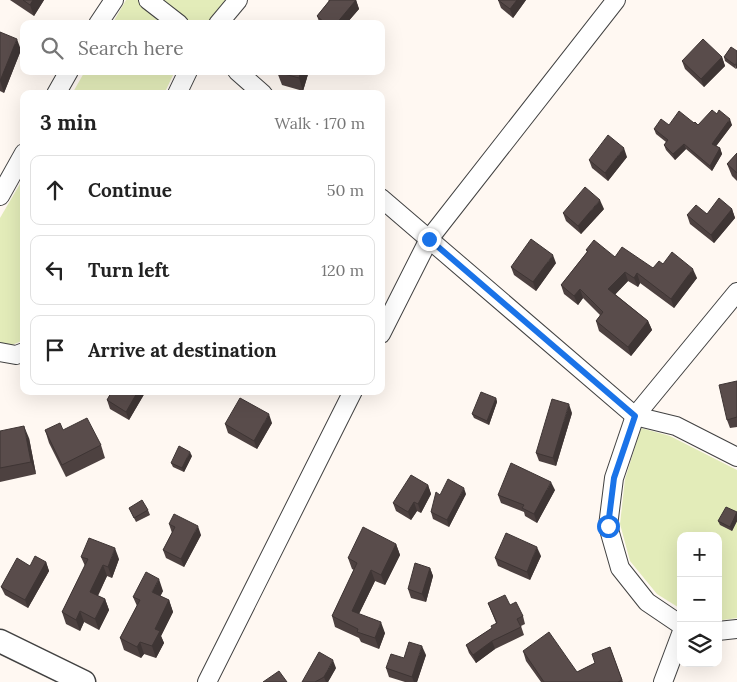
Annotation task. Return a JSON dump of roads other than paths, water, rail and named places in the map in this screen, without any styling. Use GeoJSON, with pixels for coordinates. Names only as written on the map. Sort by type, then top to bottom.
{"type":"FeatureCollection","features":[{"type":"Feature","properties":{"kind":"street"},"geometry":{"type":"LineString","coordinates":[[101,20],[114,0]]}},
{"type":"Feature","properties":{"kind":"street"},"geometry":{"type":"LineString","coordinates":[[148,0],[174,20]]}},
{"type":"Feature","properties":{"kind":"street"},"geometry":{"type":"LineString","coordinates":[[221,20],[238,0]]}},
{"type":"Feature","properties":{"kind":"street"},"geometry":{"type":"LineString","coordinates":[[385,326],[429,239],[616,0]]}},
{"type":"Feature","properties":{"kind":"street"},"geometry":{"type":"LineString","coordinates":[[58,90],[67,75]]}},
{"type":"Feature","properties":{"kind":"street"},"geometry":{"type":"LineString","coordinates":[[178,90],[186,75]]}},
{"type":"Feature","properties":{"kind":"street"},"geometry":{"type":"LineString","coordinates":[[242,75],[258,90]]}},
{"type":"Feature","properties":{"kind":"street"},"geometry":{"type":"LineString","coordinates":[[0,196],[20,160]]}},
{"type":"Feature","properties":{"kind":"street"},"geometry":{"type":"LineString","coordinates":[[385,201],[635,416],[676,426],[737,456]]}},
{"type":"Feature","properties":{"kind":"street"},"geometry":{"type":"LineString","coordinates":[[677,622],[647,602],[620,568],[608,526],[614,478],[635,416],[737,292]]}},
{"type":"Feature","properties":{"kind":"street"},"geometry":{"type":"LineString","coordinates":[[0,352],[16,355],[20,354]]}},
{"type":"Feature","properties":{"kind":"street"},"geometry":{"type":"LineString","coordinates":[[207,682],[351,395]]}},
{"type":"Feature","properties":{"kind":"street"},"geometry":{"type":"LineString","coordinates":[[722,631],[737,630]]}},
{"type":"Feature","properties":{"kind":"street"},"geometry":{"type":"LineString","coordinates":[[0,641],[84,682]]}},
{"type":"Feature","properties":{"kind":"street"},"geometry":{"type":"LineString","coordinates":[[663,682],[677,645]]}}]}
